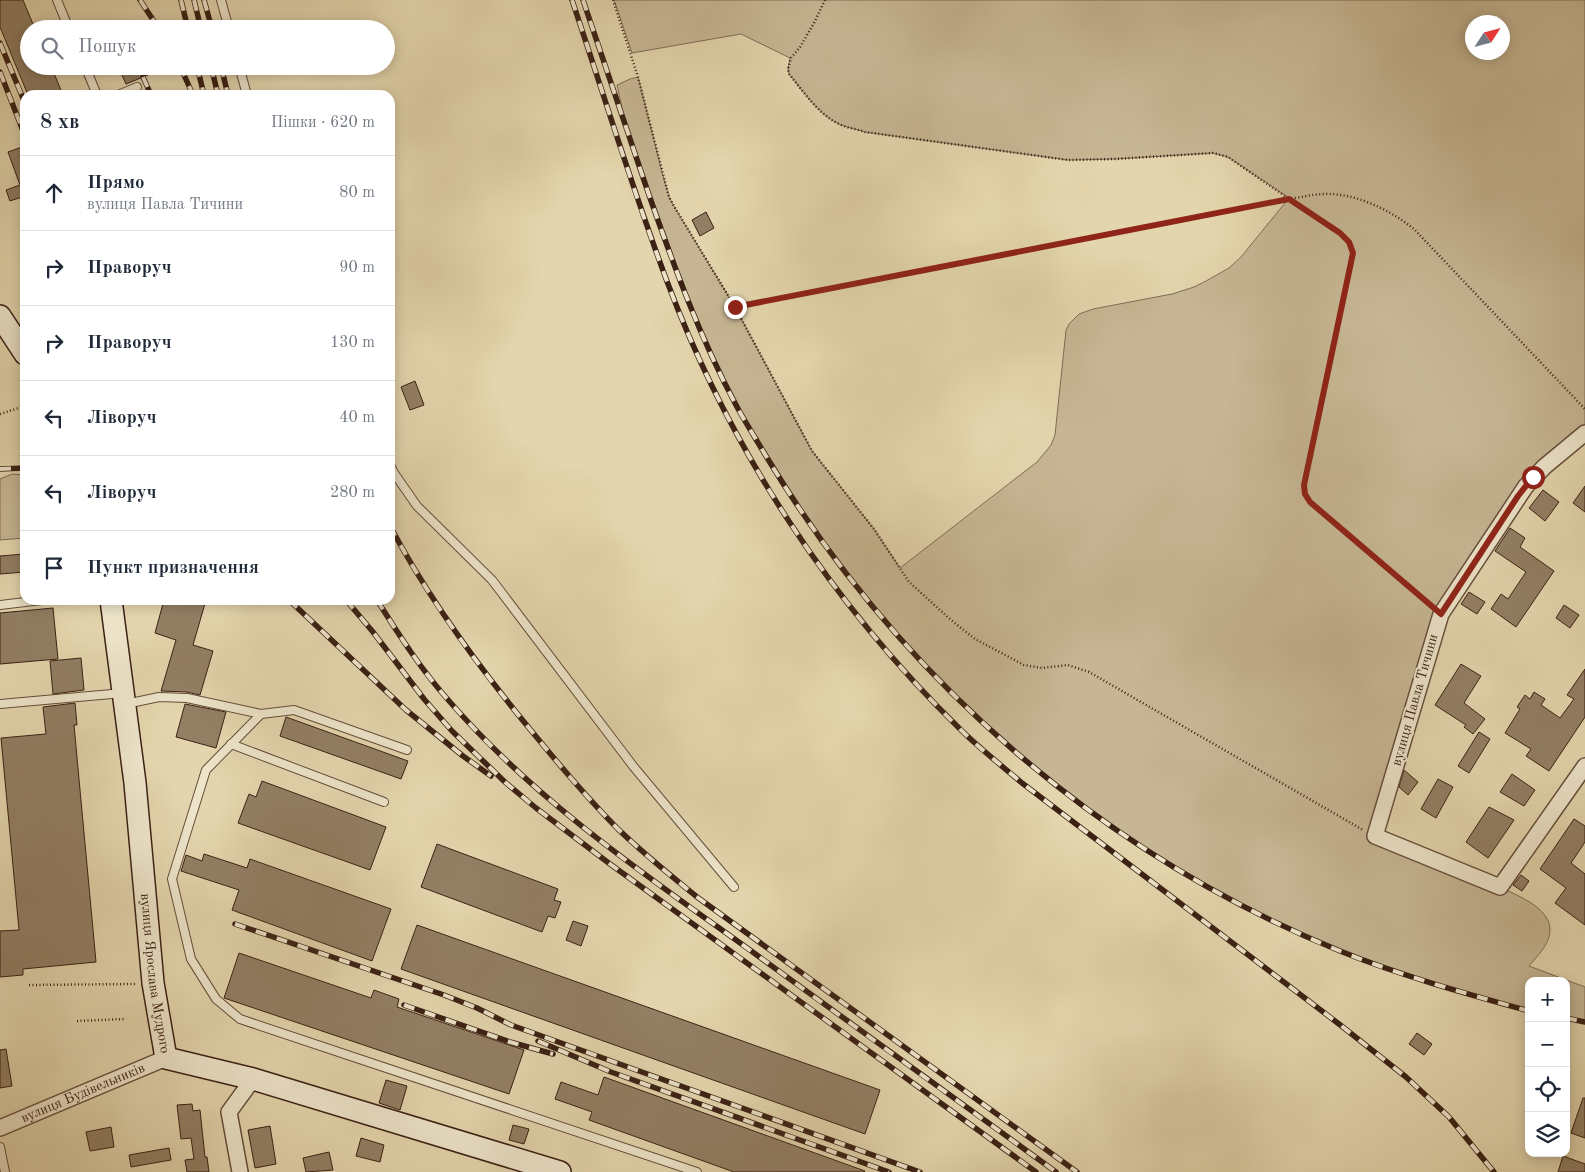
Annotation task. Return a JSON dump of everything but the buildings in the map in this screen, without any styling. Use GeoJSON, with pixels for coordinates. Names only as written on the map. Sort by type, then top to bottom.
{"type":"FeatureCollection","features":[{"type":"Feature","properties":{"kind":"street"},"geometry":{"type":"LineString","coordinates":[[0,316],[20,346]]}},
{"type":"Feature","properties":{"kind":"street","name":"вулиця Павла Тичини"},"geometry":{"type":"LineString","coordinates":[[1375,836],[1441,614],[1526,486],[1544,467],[1585,433]]}},
{"type":"Feature","properties":{"kind":"street","name":"вулиця Ярослава Мудрого"},"geometry":{"type":"LineString","coordinates":[[112,605],[135,783],[153,983],[166,1058],[253,1079],[560,1172]]}},
{"type":"Feature","properties":{"kind":"street"},"geometry":{"type":"LineString","coordinates":[[1375,836],[1500,887],[1585,766]]}},
{"type":"Feature","properties":{"kind":"street","name":"вулиця Будівельників"},"geometry":{"type":"LineString","coordinates":[[0,1128],[166,1058]]}},
{"type":"Feature","properties":{"kind":"street"},"geometry":{"type":"LineString","coordinates":[[240,1172],[229,1112],[253,1079]]}},
{"type":"Feature","properties":{"kind":"lane"},"geometry":{"type":"LineString","coordinates":[[57,0],[66,20]]}},
{"type":"Feature","properties":{"kind":"lane"},"geometry":{"type":"LineString","coordinates":[[221,0],[227,20]]}},
{"type":"Feature","properties":{"kind":"lane"},"geometry":{"type":"LineString","coordinates":[[89,75],[96,90]]}},
{"type":"Feature","properties":{"kind":"lane"},"geometry":{"type":"LineString","coordinates":[[241,75],[246,90]]}},
{"type":"Feature","properties":{"kind":"lane"},"geometry":{"type":"LineString","coordinates":[[130,90],[137,87]]}},
{"type":"Feature","properties":{"kind":"lane"},"geometry":{"type":"LineString","coordinates":[[395,474],[418,506],[492,580],[632,766],[734,887]]}},
{"type":"Feature","properties":{"kind":"lane"},"geometry":{"type":"LineString","coordinates":[[0,604],[20,602]]}},
{"type":"Feature","properties":{"kind":"lane"},"geometry":{"type":"LineString","coordinates":[[0,704],[124,698],[188,698],[261,714],[294,710],[407,750]]}},
{"type":"Feature","properties":{"kind":"lane"},"geometry":{"type":"LineString","coordinates":[[261,714],[206,770],[172,879],[191,959],[216,999],[240,1020],[697,1172]]}},
{"type":"Feature","properties":{"kind":"lane"},"geometry":{"type":"LineString","coordinates":[[231,744],[384,802]]}},
{"type":"Feature","properties":{"kind":"lane"},"geometry":{"type":"LineString","coordinates":[[0,1147],[5,1172]]}},
{"type":"Feature","properties":{"kind":"path"},"geometry":{"type":"LineString","coordinates":[[614,0],[638,77],[669,197],[735,307],[812,451],[874,529],[909,582],[975,639],[1024,665],[1042,668],[1068,665],[1089,672],[1334,815],[1375,836]]}},
{"type":"Feature","properties":{"kind":"path"},"geometry":{"type":"LineString","coordinates":[[824,0],[814,23],[800,47],[790,58],[788,69],[817,108],[833,121],[865,132],[1068,160],[1203,153],[1221,154],[1340,233],[1349,242],[1353,253],[1304,485],[1305,494],[1310,502],[1441,614]]}},
{"type":"Feature","properties":{"kind":"path"},"geometry":{"type":"LineString","coordinates":[[735,307],[1289,199],[1331,194],[1377,206],[1414,229],[1585,409]]}},
{"type":"Feature","properties":{"kind":"path"},"geometry":{"type":"LineString","coordinates":[[0,414],[20,408]]}},
{"type":"Feature","properties":{"kind":"path"},"geometry":{"type":"LineString","coordinates":[[29,985],[136,984]]}},
{"type":"Feature","properties":{"kind":"path"},"geometry":{"type":"LineString","coordinates":[[78,1021],[124,1018]]}},
{"type":"Feature","properties":{"kind":"shaded area"},"geometry":{"type":"Polygon","coordinates":[[[614,0],[1585,0],[1585,433],[1544,467],[1441,614],[1375,836],[1508,891],[1534,905],[1546,917],[1550,929],[1548,941],[1529,966],[1558,977],[1525,977],[1525,1010],[1449,989],[1371,963],[1295,931],[1221,894],[1146,849],[1075,799],[1007,744],[944,685],[885,621],[831,553],[781,482],[737,407],[703,337],[674,265],[634,154],[617,85],[638,77],[669,197],[735,307],[812,451],[874,529],[900,568],[1037,462],[1051,445],[1055,435],[1066,330],[1079,314],[1093,309],[1172,294],[1206,281],[1229,268],[1241,257],[1289,198],[1228,157],[1213,153],[1068,160],[865,132],[845,127],[831,120],[818,109],[789,74],[790,58],[741,34],[632,53],[614,0]]]}},
{"type":"Feature","properties":{"kind":"shaded area"},"geometry":{"type":"Polygon","coordinates":[[[12,474],[20,475],[20,538],[0,540],[0,479],[12,474]]]}},
{"type":"Feature","properties":{"kind":"shaded area"},"geometry":{"type":"Polygon","coordinates":[[[1570,981],[1585,987],[1585,1022],[1570,1019],[1570,981]]]}},
{"type":"Feature","properties":{"kind":"railway"},"geometry":{"type":"LineString","coordinates":[[140,0],[153,20]]}},
{"type":"Feature","properties":{"kind":"railway"},"geometry":{"type":"LineString","coordinates":[[181,0],[186,20]]}},
{"type":"Feature","properties":{"kind":"railway"},"geometry":{"type":"LineString","coordinates":[[194,0],[199,20]]}},
{"type":"Feature","properties":{"kind":"railway"},"geometry":{"type":"LineString","coordinates":[[204,0],[210,20]]}},
{"type":"Feature","properties":{"kind":"railway"},"geometry":{"type":"LineString","coordinates":[[572,0],[643,214],[693,346],[722,406],[754,465],[828,577],[869,630],[913,681],[982,750],[1022,783],[1406,1077],[1449,1117],[1494,1172]]}},
{"type":"Feature","properties":{"kind":"railway"},"geometry":{"type":"LineString","coordinates":[[583,0],[678,275],[699,328],[736,405],[766,456],[819,537],[878,613],[943,684],[1013,750],[1088,810],[1168,863],[1252,911],[1363,960],[1433,984],[1525,1010]]}},
{"type":"Feature","properties":{"kind":"railway"},"geometry":{"type":"LineString","coordinates":[[0,43],[20,91]]}},
{"type":"Feature","properties":{"kind":"railway"},"geometry":{"type":"LineString","coordinates":[[0,72],[20,123]]}},
{"type":"Feature","properties":{"kind":"railway"},"geometry":{"type":"LineString","coordinates":[[184,75],[191,90]]}},
{"type":"Feature","properties":{"kind":"railway"},"geometry":{"type":"LineString","coordinates":[[199,75],[203,90]]}},
{"type":"Feature","properties":{"kind":"railway"},"geometry":{"type":"LineString","coordinates":[[213,75],[217,90]]}},
{"type":"Feature","properties":{"kind":"railway"},"geometry":{"type":"LineString","coordinates":[[223,75],[227,90]]}},
{"type":"Feature","properties":{"kind":"railway"},"geometry":{"type":"LineString","coordinates":[[143,77],[149,90]]}},
{"type":"Feature","properties":{"kind":"railway"},"geometry":{"type":"LineString","coordinates":[[0,469],[20,468]]}},
{"type":"Feature","properties":{"kind":"railway"},"geometry":{"type":"LineString","coordinates":[[395,535],[439,608],[494,685],[575,783],[628,839],[697,897],[1077,1172]]}},
{"type":"Feature","properties":{"kind":"railway"},"geometry":{"type":"LineString","coordinates":[[294,605],[406,710],[491,776]]}},
{"type":"Feature","properties":{"kind":"railway"},"geometry":{"type":"LineString","coordinates":[[350,605],[424,699],[452,731],[506,783],[536,808],[610,864],[1036,1172]]}},
{"type":"Feature","properties":{"kind":"railway"},"geometry":{"type":"LineString","coordinates":[[380,605],[420,665],[450,702],[519,773],[556,805],[634,866],[1056,1172]]}},
{"type":"Feature","properties":{"kind":"railway"},"geometry":{"type":"LineString","coordinates":[[235,924],[444,995],[477,1008],[511,1025],[920,1172]]}},
{"type":"Feature","properties":{"kind":"railway"},"geometry":{"type":"LineString","coordinates":[[404,1005],[510,1042],[553,1054]]}},
{"type":"Feature","properties":{"kind":"railway"},"geometry":{"type":"LineString","coordinates":[[1570,1019],[1585,1022]]}},
{"type":"Feature","properties":{"kind":"railway"},"geometry":{"type":"LineString","coordinates":[[538,1041],[611,1072],[889,1172]]}},
{"type":"Feature","properties":{"kind":"route"},"geometry":{"type":"LineString","coordinates":[[735,307],[1289,199],[1346,238],[1352,246],[1353,253],[1304,485],[1305,494],[1310,502],[1441,614],[1518,496],[1533,477]]}}]}
